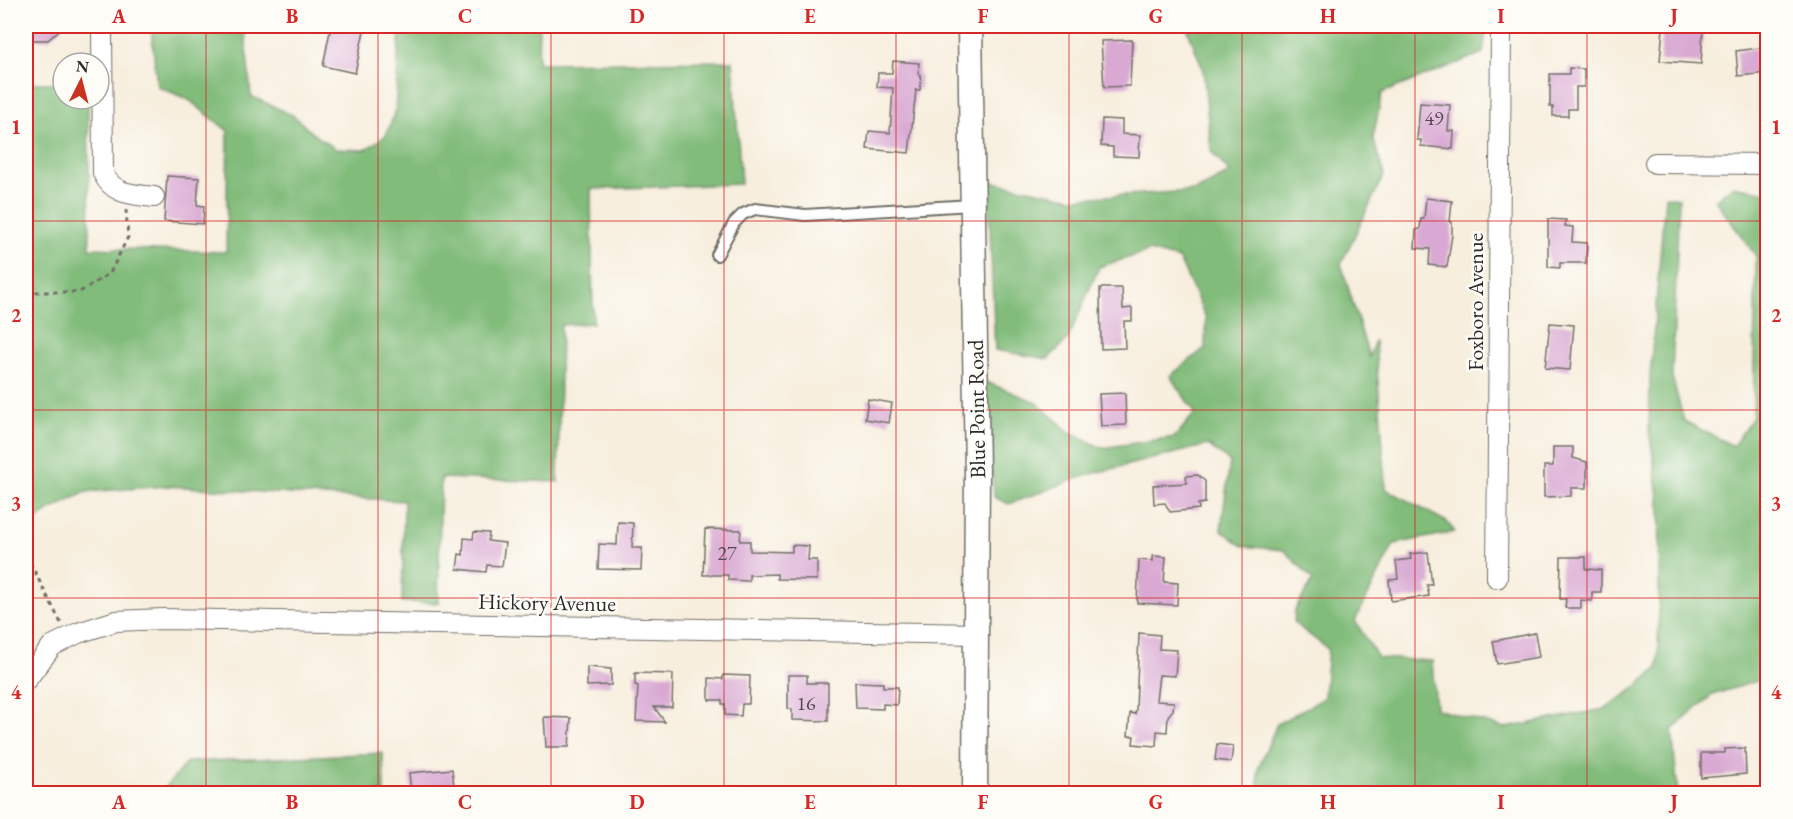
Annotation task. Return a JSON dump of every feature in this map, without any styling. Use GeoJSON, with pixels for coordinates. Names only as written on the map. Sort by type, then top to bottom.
{"type":"FeatureCollection","features":[{"type":"Feature","properties":{"kind":"street"},"geometry":{"type":"LineString","coordinates":[[102,26],[103,173],[108,184],[124,193],[154,197]]}},
{"type":"Feature","properties":{"kind":"street","name":"Blue Point Road"},"geometry":{"type":"LineString","coordinates":[[970,26],[978,634],[975,794]]}},
{"type":"Feature","properties":{"kind":"street","name":"Foxboro Avenue"},"geometry":{"type":"LineString","coordinates":[[1497,578],[1501,26]]}},
{"type":"Feature","properties":{"kind":"street"},"geometry":{"type":"LineString","coordinates":[[1655,163],[1767,164]]}},
{"type":"Feature","properties":{"kind":"street","name":"Hickory Avenue"},"geometry":{"type":"LineString","coordinates":[[26,680],[52,645],[116,621],[163,619],[978,634]]}},
{"type":"Feature","properties":{"kind":"lane"},"geometry":{"type":"LineString","coordinates":[[717,255],[734,223],[743,214],[755,209],[824,214],[972,205]]}},
{"type":"Feature","properties":{"kind":"path"},"geometry":{"type":"LineString","coordinates":[[26,292],[80,292],[110,273],[128,237],[124,193]]}},
{"type":"Feature","properties":{"kind":"path"},"geometry":{"type":"LineString","coordinates":[[26,555],[69,638]]}},
{"type":"Feature","properties":{"kind":"green space"},"geometry":{"type":"Polygon","coordinates":[[[151,26],[185,26],[245,33],[251,96],[294,116],[311,132],[336,149],[365,150],[386,135],[395,113],[400,26],[539,26],[538,63],[733,61],[741,184],[591,189],[593,323],[561,325],[558,482],[441,478],[438,603],[402,602],[404,501],[167,486],[86,492],[48,511],[34,523],[26,512],[26,83],[51,83],[51,111],[88,111],[90,248],[226,252],[228,131],[189,100],[157,86],[151,26]]]}},
{"type":"Feature","properties":{"kind":"green space"},"geometry":{"type":"Polygon","coordinates":[[[1196,26],[1487,26],[1483,53],[1382,93],[1373,138],[1384,175],[1341,264],[1369,357],[1375,340],[1386,489],[1447,522],[1455,532],[1394,544],[1355,621],[1378,658],[1432,661],[1436,709],[1505,728],[1604,709],[1630,692],[1658,668],[1660,503],[1649,430],[1650,376],[1665,196],[1679,198],[1672,377],[1684,421],[1733,446],[1753,417],[1756,256],[1715,200],[1732,186],[1767,192],[1767,678],[1712,695],[1672,730],[1678,793],[1258,793],[1258,769],[1277,724],[1324,698],[1328,649],[1294,623],[1295,610],[1313,580],[1284,550],[1243,546],[1221,530],[1230,462],[1208,445],[1087,475],[1009,504],[994,497],[986,382],[1036,402],[1068,431],[1102,448],[1175,437],[1195,413],[1170,376],[1205,348],[1206,318],[1179,259],[1149,251],[1099,267],[1068,339],[1048,359],[995,350],[988,181],[1073,198],[1195,191],[1230,173],[1211,151],[1203,69],[1188,31],[1196,26]]]}},
{"type":"Feature","properties":{"kind":"green space"},"geometry":{"type":"Polygon","coordinates":[[[383,753],[384,793],[161,793],[187,762],[383,753]]]}},
{"type":"Feature","properties":{"kind":"building"},"geometry":{"type":"Polygon","coordinates":[[[30,26],[64,26],[48,40],[29,40],[30,26]]]}},
{"type":"Feature","properties":{"kind":"building"},"geometry":{"type":"Polygon","coordinates":[[[331,26],[365,26],[355,73],[323,66],[331,26]]]}},
{"type":"Feature","properties":{"kind":"building"},"geometry":{"type":"Polygon","coordinates":[[[1663,28],[1703,30],[1701,64],[1660,61],[1663,28]]]}},
{"type":"Feature","properties":{"kind":"building"},"geometry":{"type":"Polygon","coordinates":[[[1132,40],[1130,86],[1104,87],[1101,41],[1132,40]]]}},
{"type":"Feature","properties":{"kind":"building"},"geometry":{"type":"Polygon","coordinates":[[[1767,47],[1767,73],[1738,76],[1736,51],[1767,47]]]}},
{"type":"Feature","properties":{"kind":"building"},"geometry":{"type":"Polygon","coordinates":[[[893,61],[919,63],[920,90],[916,90],[909,153],[867,149],[869,131],[890,133],[893,88],[877,87],[878,73],[892,73],[893,61]]]}},
{"type":"Feature","properties":{"kind":"building"},"geometry":{"type":"Polygon","coordinates":[[[1569,68],[1584,69],[1584,87],[1576,87],[1576,109],[1568,109],[1568,116],[1553,116],[1553,107],[1550,107],[1550,74],[1569,74],[1569,68]]]}},
{"type":"Feature","properties":{"kind":"building"},"geometry":{"type":"Polygon","coordinates":[[[1420,103],[1450,105],[1448,131],[1454,131],[1453,149],[1421,146],[1421,140],[1417,140],[1420,103]]]}},
{"type":"Feature","properties":{"kind":"building"},"geometry":{"type":"Polygon","coordinates":[[[1102,119],[1122,120],[1122,134],[1140,135],[1139,157],[1113,156],[1113,147],[1101,146],[1102,119]]]}},
{"type":"Feature","properties":{"kind":"building"},"geometry":{"type":"Polygon","coordinates":[[[167,176],[199,178],[197,205],[204,206],[203,224],[164,221],[167,176]]]}},
{"type":"Feature","properties":{"kind":"building"},"geometry":{"type":"Polygon","coordinates":[[[1426,198],[1452,201],[1450,222],[1452,222],[1452,235],[1447,267],[1429,265],[1430,249],[1415,248],[1416,230],[1420,229],[1421,219],[1424,219],[1426,198]]]}},
{"type":"Feature","properties":{"kind":"building"},"geometry":{"type":"Polygon","coordinates":[[[1548,219],[1566,220],[1565,226],[1573,227],[1572,242],[1587,243],[1586,263],[1560,263],[1560,268],[1548,267],[1548,219]]]}},
{"type":"Feature","properties":{"kind":"building"},"geometry":{"type":"Polygon","coordinates":[[[1100,288],[1122,288],[1123,309],[1132,308],[1132,321],[1124,321],[1125,348],[1101,349],[1100,288]]]}},
{"type":"Feature","properties":{"kind":"building"},"geometry":{"type":"Polygon","coordinates":[[[1550,323],[1574,325],[1570,370],[1545,368],[1550,323]]]}},
{"type":"Feature","properties":{"kind":"building"},"geometry":{"type":"Polygon","coordinates":[[[1125,393],[1126,425],[1101,426],[1099,394],[1125,393]]]}},
{"type":"Feature","properties":{"kind":"building"},"geometry":{"type":"Polygon","coordinates":[[[868,399],[892,403],[889,423],[865,419],[868,399]]]}},
{"type":"Feature","properties":{"kind":"building"},"geometry":{"type":"Polygon","coordinates":[[[1553,447],[1573,447],[1573,458],[1587,462],[1587,488],[1571,488],[1571,496],[1544,497],[1544,466],[1553,466],[1553,447]]]}},
{"type":"Feature","properties":{"kind":"building"},"geometry":{"type":"Polygon","coordinates":[[[1198,475],[1205,481],[1205,503],[1198,504],[1199,509],[1170,512],[1165,503],[1154,504],[1153,485],[1187,483],[1186,476],[1198,475]]]}},
{"type":"Feature","properties":{"kind":"building"},"geometry":{"type":"Polygon","coordinates":[[[618,522],[633,523],[632,548],[642,548],[641,570],[598,569],[599,544],[617,545],[618,522]]]}},
{"type":"Feature","properties":{"kind":"building"},"geometry":{"type":"Polygon","coordinates":[[[705,529],[741,530],[740,541],[750,541],[750,551],[792,552],[792,545],[809,546],[808,560],[817,560],[817,580],[777,579],[777,574],[749,575],[749,581],[728,580],[728,575],[703,575],[705,529]]]}},
{"type":"Feature","properties":{"kind":"building"},"geometry":{"type":"Polygon","coordinates":[[[474,532],[489,533],[488,541],[505,543],[502,566],[487,565],[486,572],[457,569],[459,554],[463,555],[464,538],[473,539],[474,532]]]}},
{"type":"Feature","properties":{"kind":"building"},"geometry":{"type":"Polygon","coordinates":[[[1428,552],[1432,585],[1427,585],[1429,596],[1391,601],[1389,580],[1398,579],[1396,561],[1411,559],[1410,554],[1428,552]]]}},
{"type":"Feature","properties":{"kind":"building"},"geometry":{"type":"Polygon","coordinates":[[[1153,556],[1166,557],[1164,582],[1178,583],[1177,605],[1137,603],[1139,560],[1153,561],[1153,556]]]}},
{"type":"Feature","properties":{"kind":"building"},"geometry":{"type":"Polygon","coordinates":[[[1561,557],[1586,557],[1586,569],[1601,570],[1601,592],[1592,592],[1592,601],[1581,600],[1581,608],[1565,608],[1566,599],[1560,599],[1561,557]]]}},
{"type":"Feature","properties":{"kind":"building"},"geometry":{"type":"Polygon","coordinates":[[[1139,633],[1160,635],[1159,649],[1177,650],[1175,676],[1159,675],[1156,701],[1174,702],[1173,710],[1168,716],[1167,732],[1157,731],[1156,746],[1133,744],[1134,736],[1128,736],[1130,713],[1135,714],[1136,710],[1139,633]]]}},
{"type":"Feature","properties":{"kind":"building"},"geometry":{"type":"Polygon","coordinates":[[[1535,633],[1539,657],[1497,664],[1493,641],[1535,633]]]}},
{"type":"Feature","properties":{"kind":"building"},"geometry":{"type":"Polygon","coordinates":[[[587,667],[611,669],[611,685],[587,686],[587,667]]]}},
{"type":"Feature","properties":{"kind":"building"},"geometry":{"type":"Polygon","coordinates":[[[635,673],[673,674],[672,707],[654,707],[665,722],[636,721],[638,686],[635,685],[635,673]]]}},
{"type":"Feature","properties":{"kind":"building"},"geometry":{"type":"Polygon","coordinates":[[[723,675],[750,676],[749,704],[742,704],[741,716],[725,715],[725,704],[722,704],[722,700],[709,700],[709,678],[723,679],[723,675]]]}},
{"type":"Feature","properties":{"kind":"building"},"geometry":{"type":"Polygon","coordinates":[[[788,675],[807,675],[807,683],[828,683],[828,721],[792,720],[792,709],[788,709],[788,675]]]}},
{"type":"Feature","properties":{"kind":"building"},"geometry":{"type":"Polygon","coordinates":[[[855,682],[883,683],[883,687],[898,687],[897,705],[883,704],[883,709],[856,708],[855,682]]]}},
{"type":"Feature","properties":{"kind":"building"},"geometry":{"type":"Polygon","coordinates":[[[544,717],[571,718],[569,747],[546,747],[544,717]]]}},
{"type":"Feature","properties":{"kind":"building"},"geometry":{"type":"Polygon","coordinates":[[[1217,744],[1233,746],[1231,762],[1215,760],[1217,744]]]}},
{"type":"Feature","properties":{"kind":"building"},"geometry":{"type":"Polygon","coordinates":[[[1745,748],[1746,774],[1701,778],[1701,753],[1725,753],[1725,749],[1745,748]]]}},
{"type":"Feature","properties":{"kind":"building"},"geometry":{"type":"Polygon","coordinates":[[[452,769],[455,794],[435,794],[435,789],[411,791],[409,773],[452,769]]]}}]}
